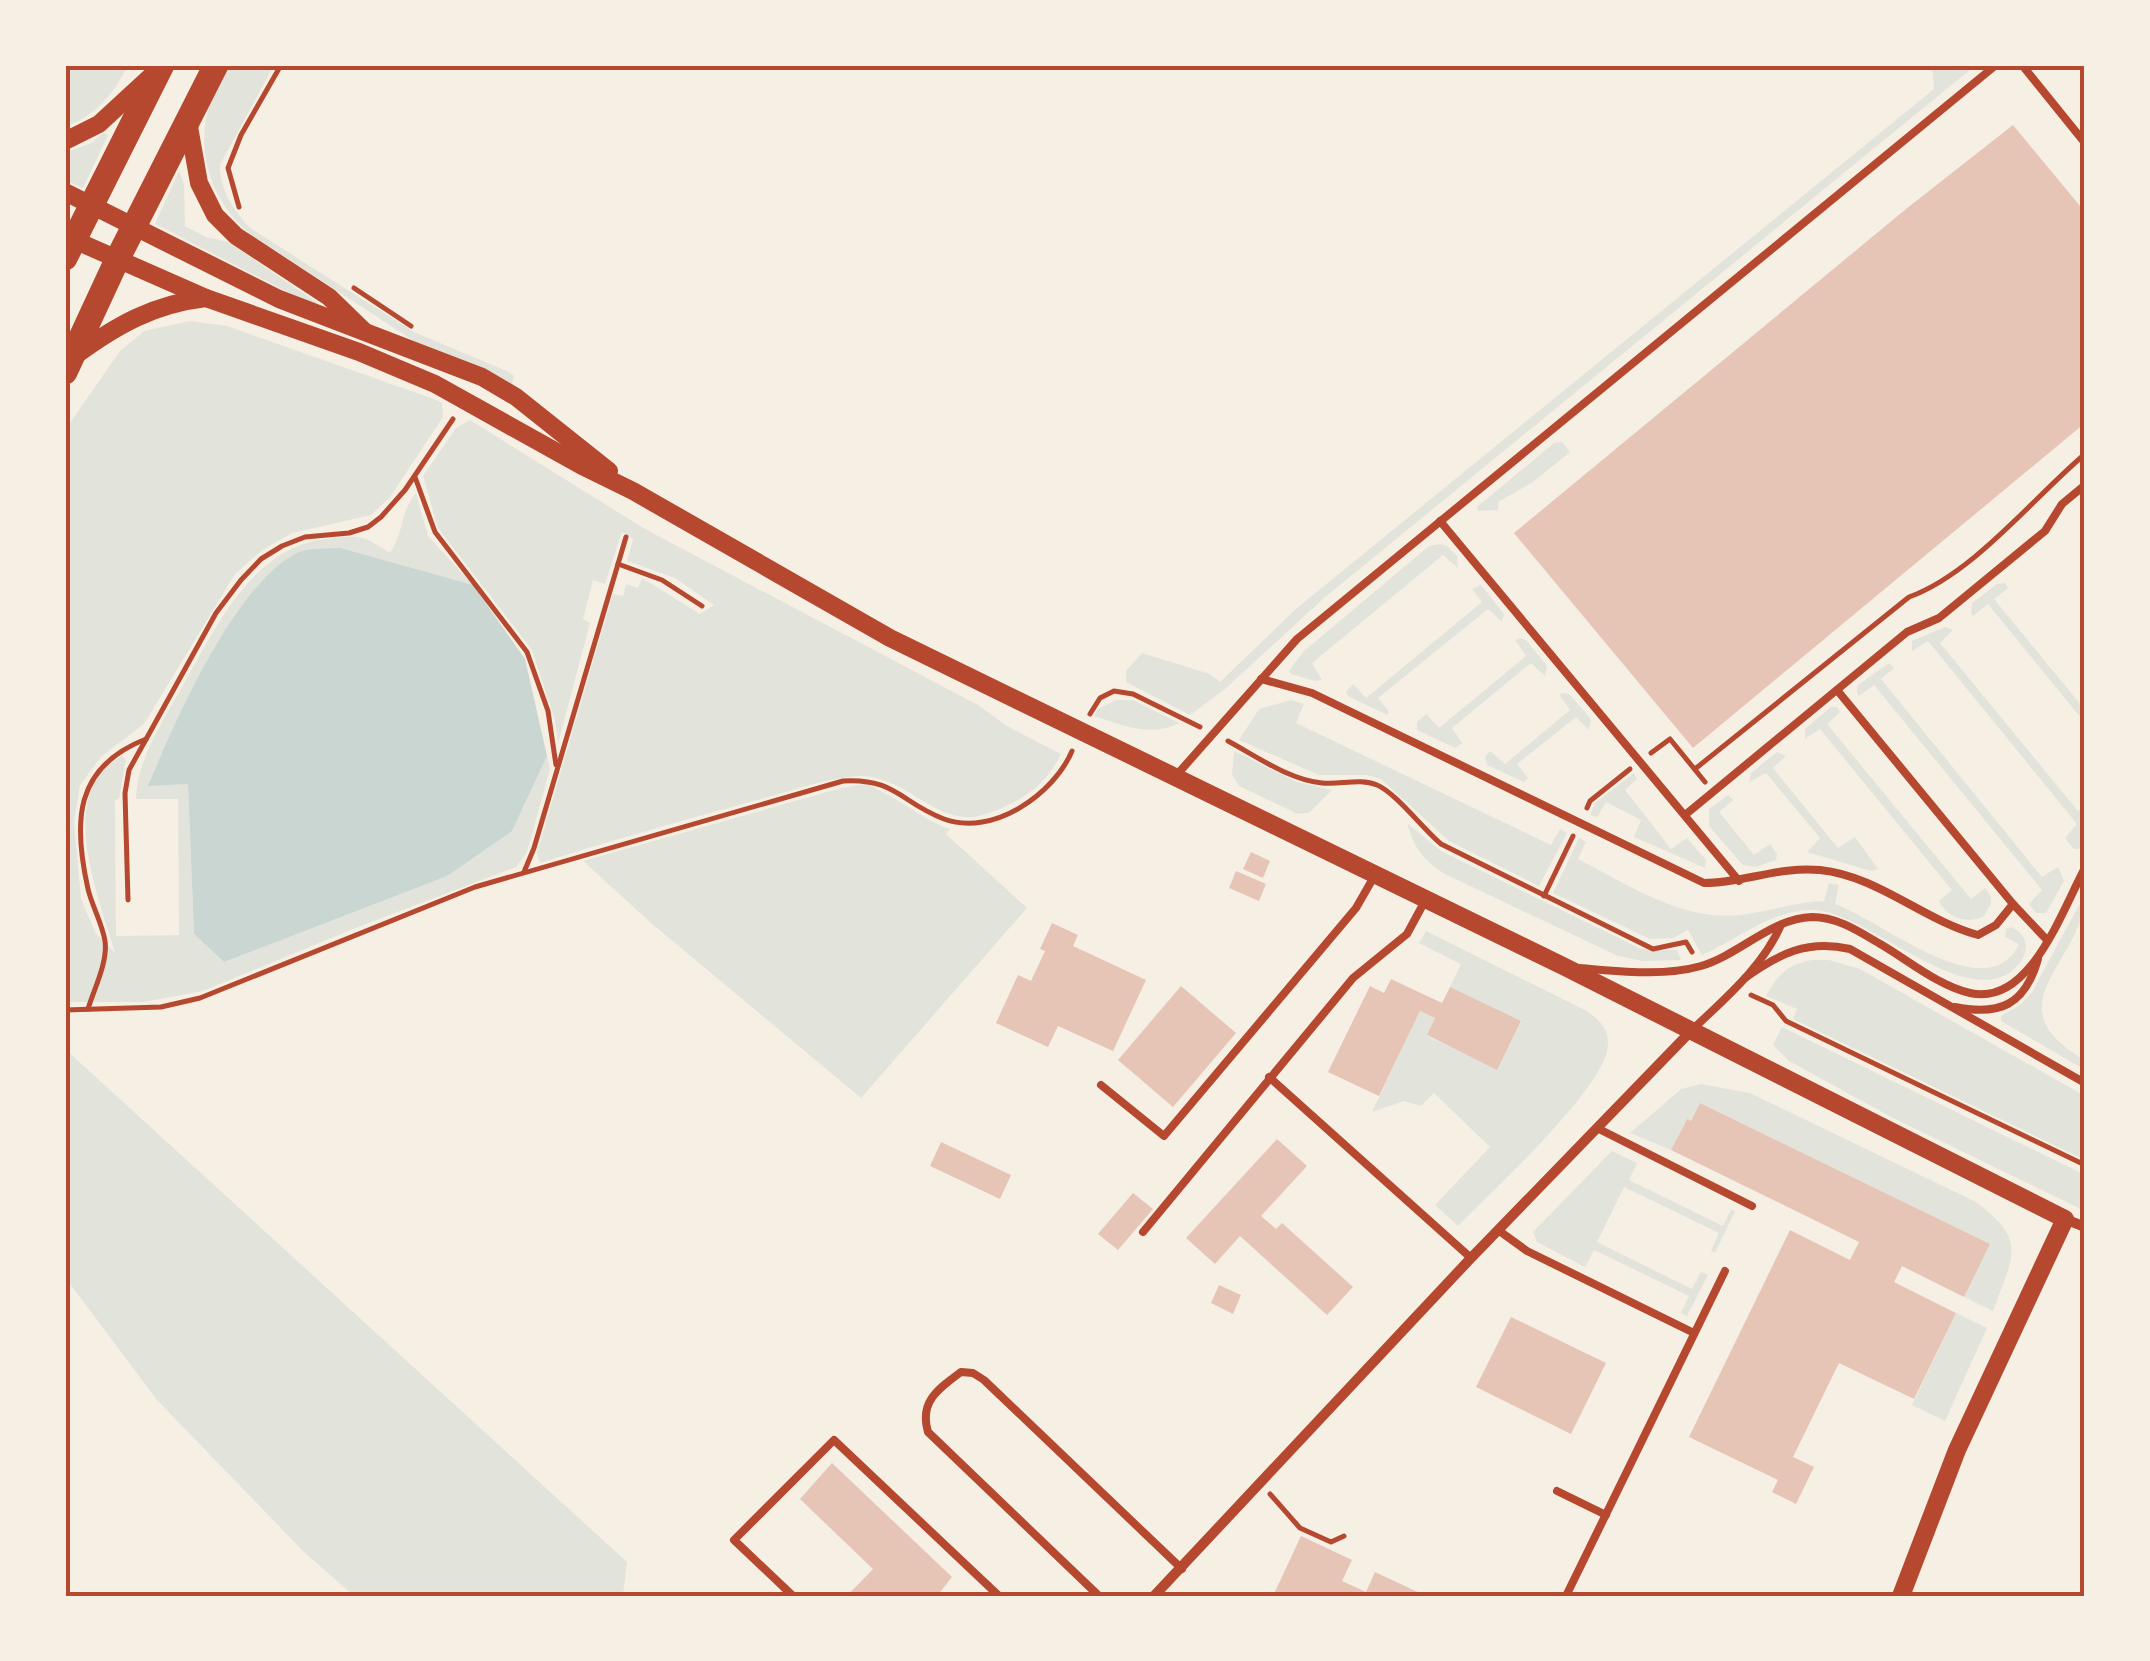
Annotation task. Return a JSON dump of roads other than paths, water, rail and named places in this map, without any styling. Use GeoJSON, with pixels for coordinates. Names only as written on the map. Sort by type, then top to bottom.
{"type":"FeatureCollection","features":[{"type":"Feature","properties":{"kind":"main road"},"geometry":{"type":"LineString","coordinates":[[68,365],[216,65]]}},
{"type":"Feature","properties":{"kind":"main road"},"geometry":{"type":"LineString","coordinates":[[68,244],[161,66]]}},
{"type":"Feature","properties":{"kind":"street"},"geometry":{"type":"LineString","coordinates":[[65,141],[99,124],[161,66]]}},
{"type":"Feature","properties":{"kind":"street"},"geometry":{"type":"LineString","coordinates":[[188,120],[200,183],[216,214],[236,236],[329,296],[368,336]]}},
{"type":"Feature","properties":{"kind":"street"},"geometry":{"type":"LineString","coordinates":[[65,192],[280,300],[496,384],[633,490]]}},
{"type":"Feature","properties":{"kind":"street"},"geometry":{"type":"LineString","coordinates":[[68,244],[375,358],[466,399],[890,638],[2085,1227]]}},
{"type":"Feature","properties":{"kind":"street"},"geometry":{"type":"LineString","coordinates":[[68,365],[116,326],[146,311],[206,298]]}},
{"type":"Feature","properties":{"kind":"street"},"geometry":{"type":"LineString","coordinates":[[1157,1595],[1471,1258],[1691,1031]]}},
{"type":"Feature","properties":{"kind":"street"},"geometry":{"type":"LineString","coordinates":[[1900,1596],[1957,1450],[2065,1218]]}},
{"type":"Feature","properties":{"kind":"lane"},"geometry":{"type":"LineString","coordinates":[[1174,778],[1298,639],[1996,65]]}},
{"type":"Feature","properties":{"kind":"lane"},"geometry":{"type":"LineString","coordinates":[[2022,65],[2085,143]]}},
{"type":"Feature","properties":{"kind":"lane"},"geometry":{"type":"LineString","coordinates":[[1684,815],[1907,632],[1938,618],[2045,531],[2062,504],[2085,486]]}},
{"type":"Feature","properties":{"kind":"lane"},"geometry":{"type":"LineString","coordinates":[[1440,520],[1739,881]]}},
{"type":"Feature","properties":{"kind":"lane"},"geometry":{"type":"LineString","coordinates":[[1261,679],[1324,699],[1704,883],[1818,870],[1852,876],[1950,928],[1978,935],[1996,925],[2013,904]]}},
{"type":"Feature","properties":{"kind":"lane"},"geometry":{"type":"LineString","coordinates":[[1837,690],[2047,940]]}},
{"type":"Feature","properties":{"kind":"lane"},"geometry":{"type":"LineString","coordinates":[[1946,1004],[1989,1010],[2008,1004],[2029,984],[2039,955],[2085,868]]}},
{"type":"Feature","properties":{"kind":"lane"},"geometry":{"type":"LineString","coordinates":[[1101,1085],[1164,1136],[1356,908],[1375,875]]}},
{"type":"Feature","properties":{"kind":"lane"},"geometry":{"type":"LineString","coordinates":[[1142,1232],[1354,978],[1407,934],[1426,899]]}},
{"type":"Feature","properties":{"kind":"lane"},"geometry":{"type":"LineString","coordinates":[[1565,968],[1656,972],[1700,966],[1800,918],[1832,920],[1855,929],[1951,986],[1978,994],[1998,993],[2015,984],[2039,955]]}},
{"type":"Feature","properties":{"kind":"lane"},"geometry":{"type":"LineString","coordinates":[[1691,1031],[1745,978],[1781,925]]}},
{"type":"Feature","properties":{"kind":"lane"},"geometry":{"type":"LineString","coordinates":[[1745,978],[1795,948],[1840,946],[2085,1083]]}},
{"type":"Feature","properties":{"kind":"lane"},"geometry":{"type":"LineString","coordinates":[[1269,1077],[1471,1258]]}},
{"type":"Feature","properties":{"kind":"lane"},"geometry":{"type":"LineString","coordinates":[[1597,1128],[1752,1206]]}},
{"type":"Feature","properties":{"kind":"lane"},"geometry":{"type":"LineString","coordinates":[[1498,1230],[1527,1252],[1694,1333]]}},
{"type":"Feature","properties":{"kind":"lane"},"geometry":{"type":"LineString","coordinates":[[1566,1596],[1724,1270]]}},
{"type":"Feature","properties":{"kind":"lane"},"geometry":{"type":"LineString","coordinates":[[1099,1596],[928,1432],[926,1405],[961,1372],[984,1380],[1182,1568]]}},
{"type":"Feature","properties":{"kind":"lane"},"geometry":{"type":"LineString","coordinates":[[793,1596],[734,1540],[834,1440],[999,1596]]}},
{"type":"Feature","properties":{"kind":"lane"},"geometry":{"type":"LineString","coordinates":[[1557,1491],[1606,1515]]}}]}
